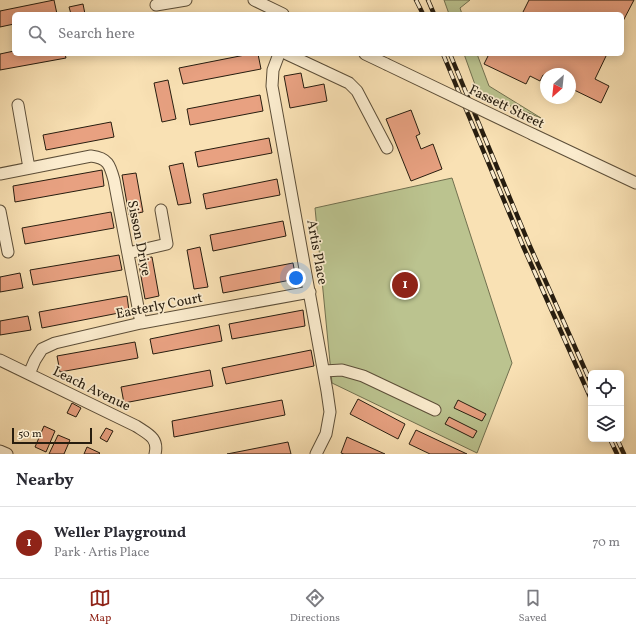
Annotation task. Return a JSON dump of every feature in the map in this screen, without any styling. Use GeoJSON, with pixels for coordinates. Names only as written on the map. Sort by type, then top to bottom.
{"type":"FeatureCollection","features":[{"type":"Feature","properties":{"kind":"street"},"geometry":{"type":"LineString","coordinates":[[156,5],[186,0]]}},
{"type":"Feature","properties":{"kind":"street"},"geometry":{"type":"LineString","coordinates":[[258,6],[277,12]]}},
{"type":"Feature","properties":{"kind":"street","name":"Artis Place"},"geometry":{"type":"LineString","coordinates":[[278,56],[273,70],[272,86],[310,292],[330,412],[326,434],[316,454]]}},
{"type":"Feature","properties":{"kind":"street"},"geometry":{"type":"LineString","coordinates":[[291,56],[348,83],[357,91],[387,148]]}},
{"type":"Feature","properties":{"kind":"street","name":"Fassett Street"},"geometry":{"type":"LineString","coordinates":[[369,56],[636,183]]}},
{"type":"Feature","properties":{"kind":"street"},"geometry":{"type":"LineString","coordinates":[[0,174],[29,168],[18,105]]}},
{"type":"Feature","properties":{"kind":"street","name":"Sisson Drive"},"geometry":{"type":"LineString","coordinates":[[29,168],[91,156],[100,157],[106,160],[110,165],[141,323]]}},
{"type":"Feature","properties":{"kind":"street"},"geometry":{"type":"LineString","coordinates":[[128,253],[167,244],[161,210]]}},
{"type":"Feature","properties":{"kind":"street"},"geometry":{"type":"LineString","coordinates":[[0,211],[8,252]]}},
{"type":"Feature","properties":{"kind":"street","name":"Easterly Court"},"geometry":{"type":"LineString","coordinates":[[29,374],[42,349],[54,343],[141,323],[310,292]]}},
{"type":"Feature","properties":{"kind":"street","name":"Leach Avenue"},"geometry":{"type":"LineString","coordinates":[[0,360],[136,426],[151,435],[157,446],[155,454]]}},
{"type":"Feature","properties":{"kind":"street"},"geometry":{"type":"LineString","coordinates":[[324,371],[342,370],[363,376],[435,410]]}},
{"type":"Feature","properties":{"kind":"street"},"geometry":{"type":"LineString","coordinates":[[0,450],[7,454]]}},
{"type":"Feature","properties":{"kind":"green space"},"geometry":{"type":"Polygon","coordinates":[[[444,0],[470,0],[460,8],[461,12],[448,12],[444,0]]]}},
{"type":"Feature","properties":{"kind":"green space"},"geometry":{"type":"Polygon","coordinates":[[[465,56],[478,56],[489,86],[541,118],[478,93],[465,56]]]}},
{"type":"Feature","properties":{"kind":"green space"},"geometry":{"type":"Polygon","coordinates":[[[452,178],[512,363],[477,453],[332,383],[315,208],[452,178]]]}},
{"type":"Feature","properties":{"kind":"building"},"geometry":{"type":"Polygon","coordinates":[[[54,0],[57,12],[12,12],[12,24],[0,27],[0,11],[54,0]]]}},
{"type":"Feature","properties":{"kind":"building"},"geometry":{"type":"Polygon","coordinates":[[[529,0],[634,0],[624,19],[624,12],[523,12],[529,0]]]}},
{"type":"Feature","properties":{"kind":"building"},"geometry":{"type":"Polygon","coordinates":[[[83,4],[85,12],[70,12],[69,7],[83,4]]]}},
{"type":"Feature","properties":{"kind":"building"},"geometry":{"type":"Polygon","coordinates":[[[12,51],[12,56],[66,56],[66,58],[0,70],[0,54],[12,51]]]}},
{"type":"Feature","properties":{"kind":"building"},"geometry":{"type":"Polygon","coordinates":[[[240,56],[258,56],[261,69],[183,84],[179,68],[240,56]]]}},
{"type":"Feature","properties":{"kind":"building"},"geometry":{"type":"Polygon","coordinates":[[[488,56],[606,56],[595,79],[609,86],[601,103],[576,91],[576,68],[540,68],[540,81],[530,76],[526,84],[484,64],[488,56]]]}},
{"type":"Feature","properties":{"kind":"building"},"geometry":{"type":"Polygon","coordinates":[[[301,73],[304,88],[324,84],[327,101],[290,108],[284,76],[301,73]]]}},
{"type":"Feature","properties":{"kind":"building"},"geometry":{"type":"Polygon","coordinates":[[[168,80],[176,119],[162,122],[154,83],[168,80]]]}},
{"type":"Feature","properties":{"kind":"building"},"geometry":{"type":"Polygon","coordinates":[[[260,95],[263,111],[190,125],[187,109],[260,95]]]}},
{"type":"Feature","properties":{"kind":"building"},"geometry":{"type":"Polygon","coordinates":[[[411,110],[420,134],[416,136],[421,149],[433,144],[442,169],[411,181],[386,119],[411,110]]]}},
{"type":"Feature","properties":{"kind":"building"},"geometry":{"type":"Polygon","coordinates":[[[111,122],[114,137],[46,150],[43,135],[111,122]]]}},
{"type":"Feature","properties":{"kind":"building"},"geometry":{"type":"Polygon","coordinates":[[[269,138],[272,153],[198,167],[195,152],[269,138]]]}},
{"type":"Feature","properties":{"kind":"building"},"geometry":{"type":"Polygon","coordinates":[[[183,163],[191,203],[178,205],[169,166],[183,163]]]}},
{"type":"Feature","properties":{"kind":"building"},"geometry":{"type":"Polygon","coordinates":[[[102,170],[104,186],[15,202],[13,186],[102,170]]]}},
{"type":"Feature","properties":{"kind":"building"},"geometry":{"type":"Polygon","coordinates":[[[136,173],[143,212],[129,215],[122,175],[136,173]]]}},
{"type":"Feature","properties":{"kind":"building"},"geometry":{"type":"Polygon","coordinates":[[[277,179],[280,195],[206,209],[203,194],[277,179]]]}},
{"type":"Feature","properties":{"kind":"building"},"geometry":{"type":"Polygon","coordinates":[[[111,212],[114,228],[25,244],[22,228],[111,212]]]}},
{"type":"Feature","properties":{"kind":"building"},"geometry":{"type":"Polygon","coordinates":[[[283,221],[286,236],[213,251],[210,235],[283,221]]]}},
{"type":"Feature","properties":{"kind":"building"},"geometry":{"type":"Polygon","coordinates":[[[200,247],[208,287],[194,289],[187,250],[200,247]]]}},
{"type":"Feature","properties":{"kind":"building"},"geometry":{"type":"Polygon","coordinates":[[[119,255],[122,270],[33,285],[30,270],[119,255]]]}},
{"type":"Feature","properties":{"kind":"building"},"geometry":{"type":"Polygon","coordinates":[[[152,257],[159,296],[145,299],[138,259],[152,257]]]}},
{"type":"Feature","properties":{"kind":"building"},"geometry":{"type":"Polygon","coordinates":[[[293,263],[296,279],[223,293],[220,277],[293,263]]]}},
{"type":"Feature","properties":{"kind":"building"},"geometry":{"type":"Polygon","coordinates":[[[20,273],[23,288],[0,292],[0,277],[20,273]]]}},
{"type":"Feature","properties":{"kind":"building"},"geometry":{"type":"Polygon","coordinates":[[[127,296],[129,311],[42,328],[39,312],[127,296]]]}},
{"type":"Feature","properties":{"kind":"building"},"geometry":{"type":"Polygon","coordinates":[[[303,310],[305,326],[232,339],[229,324],[303,310]]]}},
{"type":"Feature","properties":{"kind":"building"},"geometry":{"type":"Polygon","coordinates":[[[28,316],[31,330],[0,335],[0,321],[28,316]]]}},
{"type":"Feature","properties":{"kind":"building"},"geometry":{"type":"Polygon","coordinates":[[[219,325],[222,341],[153,354],[150,339],[219,325]]]}},
{"type":"Feature","properties":{"kind":"building"},"geometry":{"type":"Polygon","coordinates":[[[135,342],[138,358],[60,372],[57,356],[135,342]]]}},
{"type":"Feature","properties":{"kind":"building"},"geometry":{"type":"Polygon","coordinates":[[[311,350],[314,366],[226,384],[222,368],[311,350]]]}},
{"type":"Feature","properties":{"kind":"building"},"geometry":{"type":"Polygon","coordinates":[[[210,370],[213,386],[124,403],[121,387],[210,370]]]}},
{"type":"Feature","properties":{"kind":"building"},"geometry":{"type":"Polygon","coordinates":[[[358,399],[405,424],[398,439],[350,414],[358,399]]]}},
{"type":"Feature","properties":{"kind":"building"},"geometry":{"type":"Polygon","coordinates":[[[282,400],[285,415],[174,437],[172,421],[282,400]]]}},
{"type":"Feature","properties":{"kind":"building"},"geometry":{"type":"Polygon","coordinates":[[[458,400],[486,414],[482,421],[454,408],[458,400]]]}},
{"type":"Feature","properties":{"kind":"building"},"geometry":{"type":"Polygon","coordinates":[[[72,403],[81,408],[76,417],[67,413],[72,403]]]}},
{"type":"Feature","properties":{"kind":"building"},"geometry":{"type":"Polygon","coordinates":[[[449,417],[477,431],[473,438],[445,424],[449,417]]]}},
{"type":"Feature","properties":{"kind":"building"},"geometry":{"type":"Polygon","coordinates":[[[44,426],[55,431],[46,452],[35,447],[44,426]]]}},
{"type":"Feature","properties":{"kind":"building"},"geometry":{"type":"Polygon","coordinates":[[[106,428],[113,431],[107,442],[100,438],[106,428]]]}},
{"type":"Feature","properties":{"kind":"building"},"geometry":{"type":"Polygon","coordinates":[[[416,430],[467,454],[430,454],[409,444],[416,430]]]}},
{"type":"Feature","properties":{"kind":"building"},"geometry":{"type":"Polygon","coordinates":[[[58,435],[70,440],[64,454],[49,454],[58,435]]]}},
{"type":"Feature","properties":{"kind":"building"},"geometry":{"type":"Polygon","coordinates":[[[347,437],[385,454],[341,453],[347,437]]]}},
{"type":"Feature","properties":{"kind":"building"},"geometry":{"type":"Polygon","coordinates":[[[288,442],[291,454],[227,454],[288,442]]]}},
{"type":"Feature","properties":{"kind":"building"},"geometry":{"type":"Polygon","coordinates":[[[87,447],[100,453],[84,454],[87,447]]]}},
{"type":"Feature","properties":{"kind":"railway"},"geometry":{"type":"LineString","coordinates":[[416,0],[422,12]]}},
{"type":"Feature","properties":{"kind":"railway"},"geometry":{"type":"LineString","coordinates":[[428,0],[433,12]]}},
{"type":"Feature","properties":{"kind":"railway"},"geometry":{"type":"LineString","coordinates":[[444,56],[523,246],[588,392]]}},
{"type":"Feature","properties":{"kind":"railway"},"geometry":{"type":"LineString","coordinates":[[451,56],[529,244],[588,376]]}},
{"type":"Feature","properties":{"kind":"railway"},"geometry":{"type":"LineString","coordinates":[[611,442],[617,454]]}},
{"type":"Feature","properties":{"kind":"railway"},"geometry":{"type":"LineString","coordinates":[[618,442],[624,454]]}},
{"type":"Feature","properties":{"kind":"place","name":"Weller Playground"},"geometry":{"type":"Point","coordinates":[405,285]}}]}
